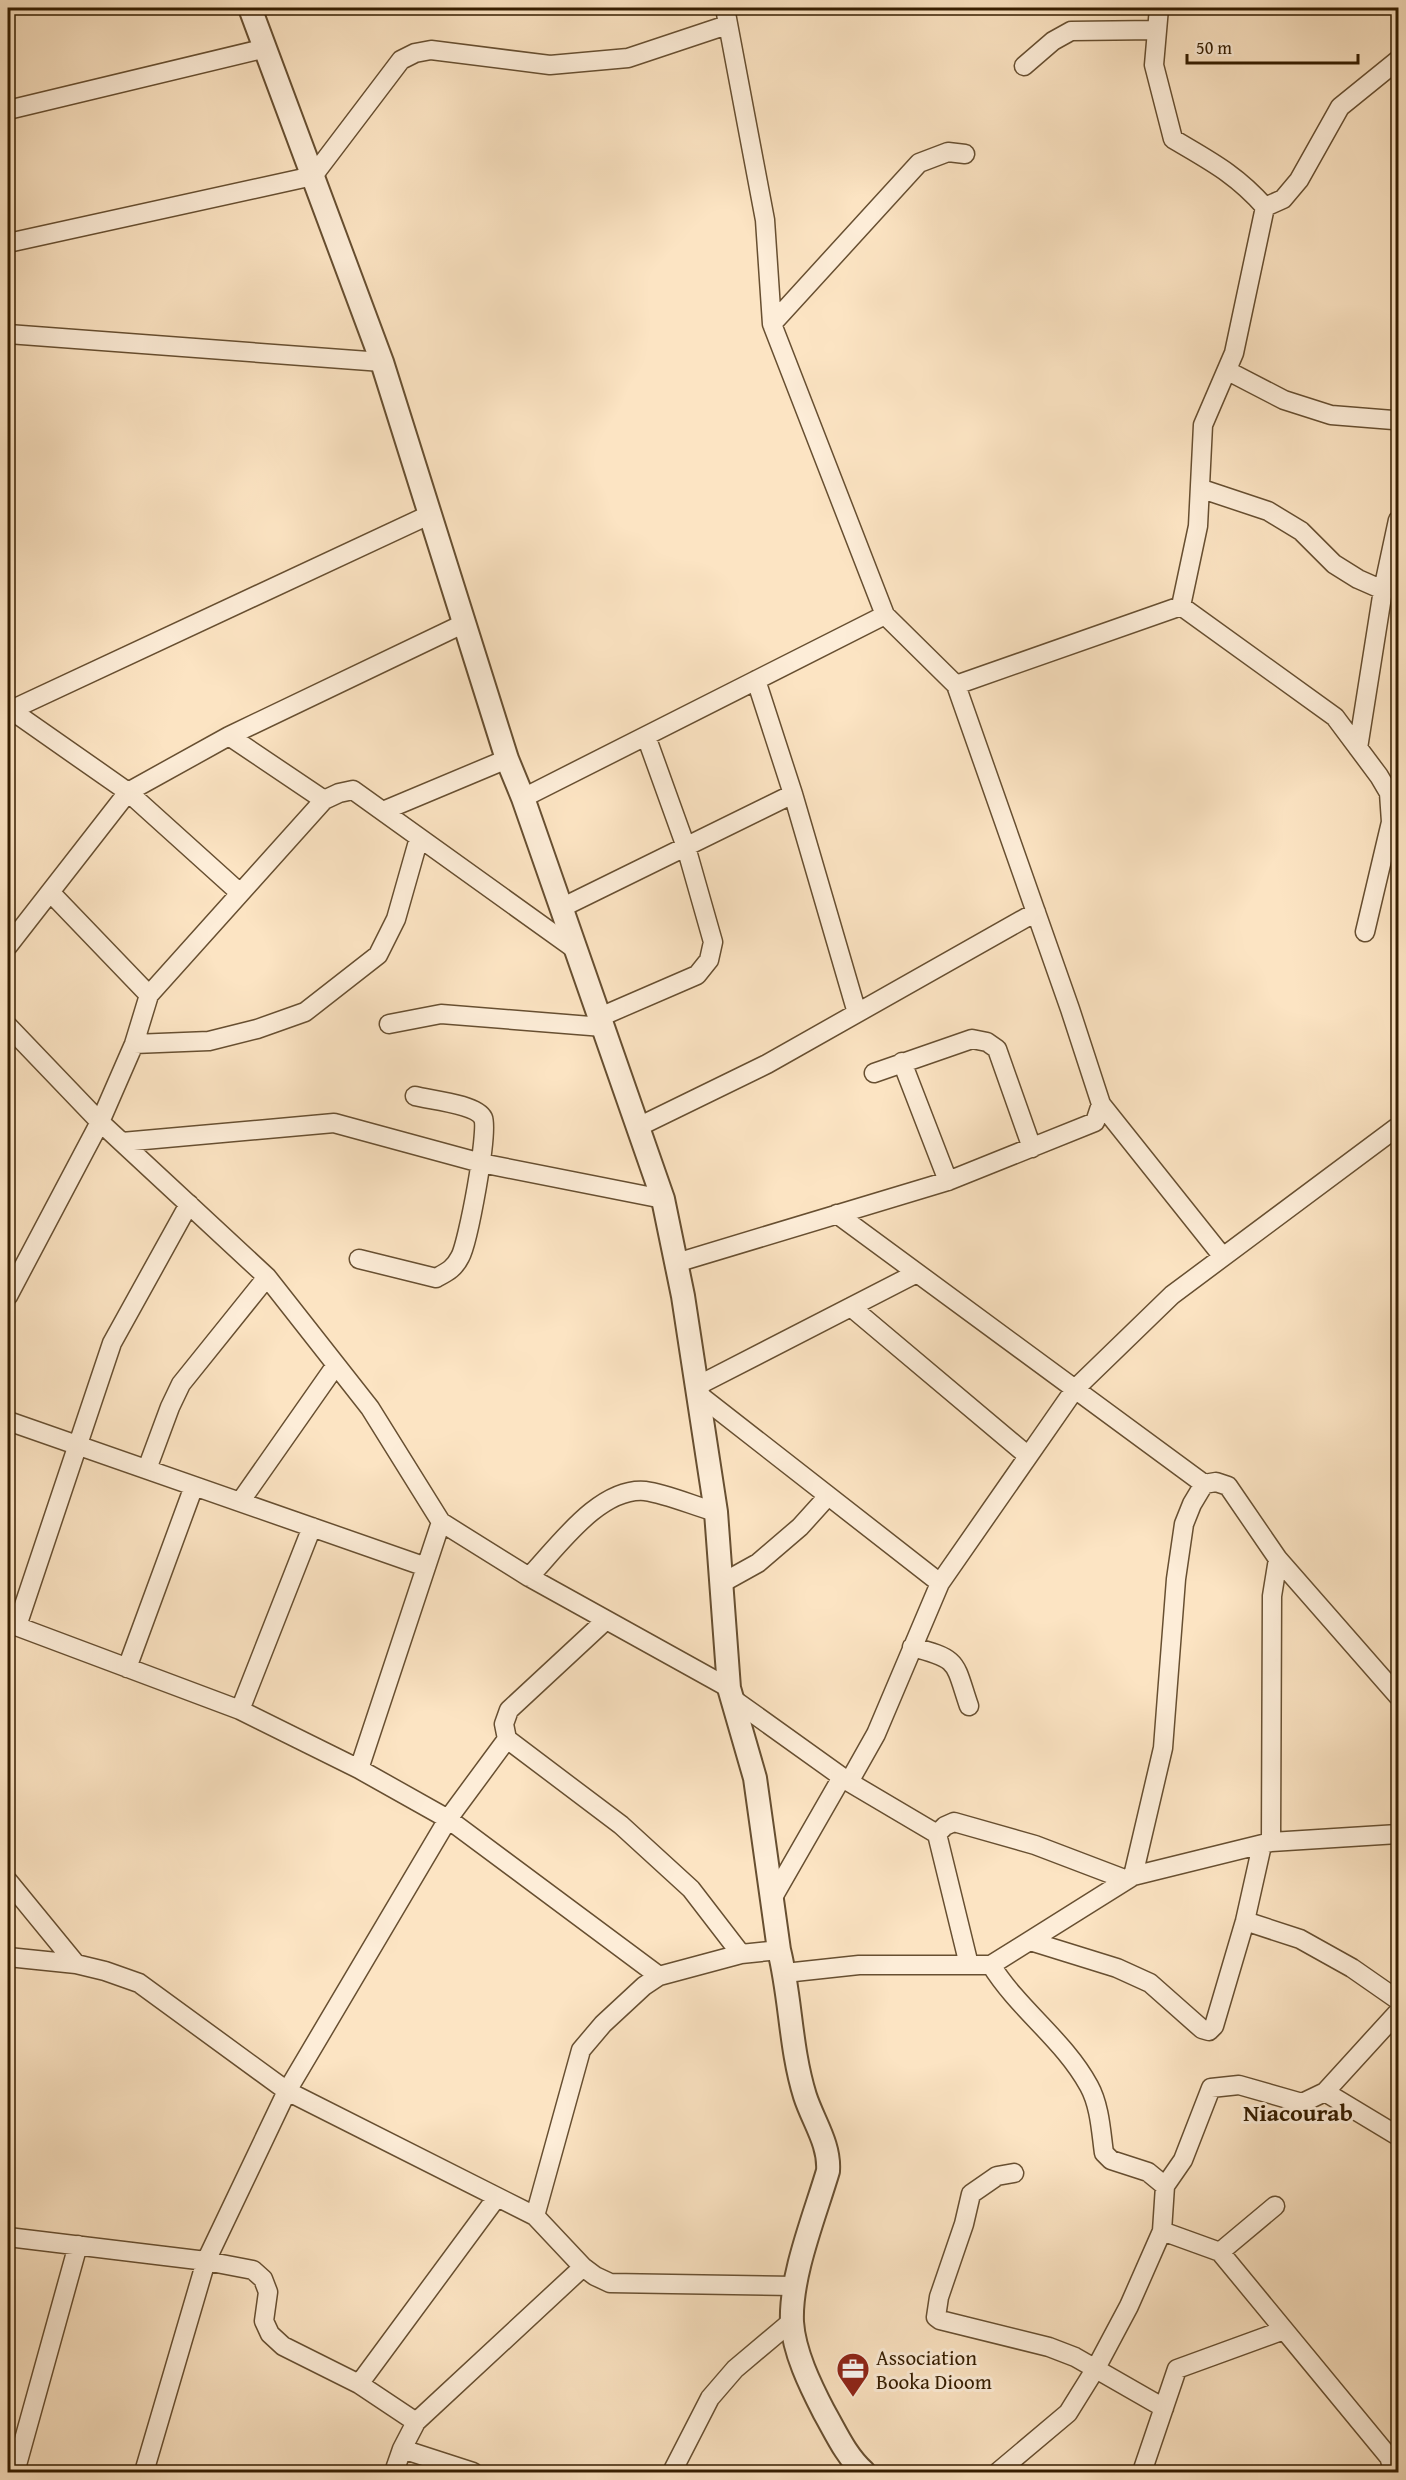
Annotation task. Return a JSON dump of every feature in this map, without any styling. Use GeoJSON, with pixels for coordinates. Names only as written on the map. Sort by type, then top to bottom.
{"type":"FeatureCollection","features":[{"type":"Feature","properties":{"kind":"street"},"geometry":{"type":"LineString","coordinates":[[250,8],[382,362],[507,759],[523,798],[663,1199],[698,1390],[716,1512],[731,1694],[755,1778],[779,1950],[785,1974],[792,2037],[805,2096],[829,2158],[828,2171],[794,2286],[792,2321],[812,2390],[842,2446],[864,2472]]}},
{"type":"Feature","properties":{"kind":"street"},"geometry":{"type":"LineString","coordinates":[[1159,8],[1154,65],[1173,139],[1245,184],[1265,207]]}},
{"type":"Feature","properties":{"kind":"street"},"geometry":{"type":"LineString","coordinates":[[8,243],[313,176],[401,60],[415,53],[431,50],[550,65],[628,58],[726,16],[765,220],[772,324],[885,615],[956,685],[1101,1104],[1223,1257]]}},
{"type":"Feature","properties":{"kind":"street"},"geometry":{"type":"LineString","coordinates":[[1024,66],[1053,41],[1071,31],[1157,30]]}},
{"type":"Feature","properties":{"kind":"street"},"geometry":{"type":"LineString","coordinates":[[8,110],[266,48]]}},
{"type":"Feature","properties":{"kind":"street"},"geometry":{"type":"LineString","coordinates":[[1265,207],[1283,199],[1299,180],[1340,107],[1398,60]]}},
{"type":"Feature","properties":{"kind":"street"},"geometry":{"type":"LineString","coordinates":[[772,324],[919,163],[948,152],[965,154]]}},
{"type":"Feature","properties":{"kind":"street"},"geometry":{"type":"LineString","coordinates":[[1181,606],[1198,526],[1202,489],[1203,425],[1212,399],[1228,371],[1234,352],[1265,207]]}},
{"type":"Feature","properties":{"kind":"street"},"geometry":{"type":"LineString","coordinates":[[8,334],[382,362]]}},
{"type":"Feature","properties":{"kind":"street"},"geometry":{"type":"LineString","coordinates":[[1228,371],[1284,400],[1331,415],[1393,420],[1398,417]]}},
{"type":"Feature","properties":{"kind":"street"},"geometry":{"type":"LineString","coordinates":[[1202,489],[1268,511],[1301,531],[1334,564],[1358,579],[1383,590]]}},
{"type":"Feature","properties":{"kind":"street"},"geometry":{"type":"LineString","coordinates":[[9,709],[431,514]]}},
{"type":"Feature","properties":{"kind":"street"},"geometry":{"type":"LineString","coordinates":[[1358,747],[1383,590],[1398,520]]}},
{"type":"Feature","properties":{"kind":"street"},"geometry":{"type":"LineString","coordinates":[[956,685],[1181,606]]}},
{"type":"Feature","properties":{"kind":"street"},"geometry":{"type":"LineString","coordinates":[[1181,606],[1335,717],[1389,793],[1391,822],[1365,933]]}},
{"type":"Feature","properties":{"kind":"street"},"geometry":{"type":"LineString","coordinates":[[523,798],[885,615]]}},
{"type":"Feature","properties":{"kind":"street"},"geometry":{"type":"LineString","coordinates":[[8,946],[128,792],[229,736],[465,623]]}},
{"type":"Feature","properties":{"kind":"street"},"geometry":{"type":"LineString","coordinates":[[756,680],[793,794],[857,1013]]}},
{"type":"Feature","properties":{"kind":"street"},"geometry":{"type":"LineString","coordinates":[[9,709],[128,792],[240,893]]}},
{"type":"Feature","properties":{"kind":"street"},"geometry":{"type":"LineString","coordinates":[[229,736],[324,800]]}},
{"type":"Feature","properties":{"kind":"street"},"geometry":{"type":"LineString","coordinates":[[389,1024],[441,1014],[601,1022],[697,975],[709,960],[713,942],[686,847],[646,736]]}},
{"type":"Feature","properties":{"kind":"street"},"geometry":{"type":"LineString","coordinates":[[383,811],[507,759]]}},
{"type":"Feature","properties":{"kind":"street"},"geometry":{"type":"LineString","coordinates":[[8,1296],[100,1122],[134,1044],[149,995],[324,800],[353,790],[576,950]]}},
{"type":"Feature","properties":{"kind":"street"},"geometry":{"type":"LineString","coordinates":[[561,908],[793,794]]}},
{"type":"Feature","properties":{"kind":"street"},"geometry":{"type":"LineString","coordinates":[[134,1044],[208,1041],[257,1029],[305,1012],[378,955],[396,919],[419,838]]}},
{"type":"Feature","properties":{"kind":"street"},"geometry":{"type":"LineString","coordinates":[[50,892],[149,995]]}},
{"type":"Feature","properties":{"kind":"street"},"geometry":{"type":"LineString","coordinates":[[638,1127],[767,1064],[1036,912]]}},
{"type":"Feature","properties":{"kind":"street"},"geometry":{"type":"LineString","coordinates":[[8,1026],[100,1122],[267,1277],[370,1408],[441,1522],[529,1577],[731,1694],[846,1780],[937,1834],[969,1965]]}},
{"type":"Feature","properties":{"kind":"street"},"geometry":{"type":"LineString","coordinates":[[874,1073],[972,1039],[987,1042],[997,1048],[1032,1148]]}},
{"type":"Feature","properties":{"kind":"street"},"geometry":{"type":"LineString","coordinates":[[902,1062],[948,1181]]}},
{"type":"Feature","properties":{"kind":"street"},"geometry":{"type":"LineString","coordinates":[[359,1259],[436,1278],[453,1269],[461,1255],[481,1163],[486,1130],[483,1117],[474,1109],[415,1096]]}},
{"type":"Feature","properties":{"kind":"street"},"geometry":{"type":"LineString","coordinates":[[676,1263],[948,1181],[1095,1122],[1101,1104]]}},
{"type":"Feature","properties":{"kind":"street"},"geometry":{"type":"LineString","coordinates":[[122,1142],[334,1123],[481,1163],[663,1199]]}},
{"type":"Feature","properties":{"kind":"street"},"geometry":{"type":"LineString","coordinates":[[772,1899],[876,1734],[939,1583],[1075,1389],[1172,1295],[1396,1128]]}},
{"type":"Feature","properties":{"kind":"street"},"geometry":{"type":"LineString","coordinates":[[189,1204],[112,1343],[12,1625],[240,1710],[358,1769],[448,1819],[659,1976]]}},
{"type":"Feature","properties":{"kind":"street"},"geometry":{"type":"LineString","coordinates":[[837,1214],[1204,1484],[1216,1482],[1228,1486],[1278,1559],[1398,1696]]}},
{"type":"Feature","properties":{"kind":"street"},"geometry":{"type":"LineString","coordinates":[[698,1390],[917,1273]]}},
{"type":"Feature","properties":{"kind":"street"},"geometry":{"type":"LineString","coordinates":[[147,1469],[181,1384],[267,1277]]}},
{"type":"Feature","properties":{"kind":"street"},"geometry":{"type":"LineString","coordinates":[[851,1307],[1027,1455]]}},
{"type":"Feature","properties":{"kind":"street"},"geometry":{"type":"LineString","coordinates":[[240,1502],[336,1365]]}},
{"type":"Feature","properties":{"kind":"street"},"geometry":{"type":"LineString","coordinates":[[698,1390],[939,1583]]}},
{"type":"Feature","properties":{"kind":"street"},"geometry":{"type":"LineString","coordinates":[[8,1421],[426,1568]]}},
{"type":"Feature","properties":{"kind":"street"},"geometry":{"type":"LineString","coordinates":[[1130,1878],[1163,1748],[1176,1580],[1184,1524],[1204,1484]]}},
{"type":"Feature","properties":{"kind":"street"},"geometry":{"type":"LineString","coordinates":[[127,1668],[194,1486]]}},
{"type":"Feature","properties":{"kind":"street"},"geometry":{"type":"LineString","coordinates":[[529,1577],[592,1510],[615,1496],[644,1491],[716,1512]]}},
{"type":"Feature","properties":{"kind":"street"},"geometry":{"type":"LineString","coordinates":[[722,1583],[759,1563],[800,1527],[828,1496]]}},
{"type":"Feature","properties":{"kind":"street"},"geometry":{"type":"LineString","coordinates":[[358,1769],[441,1522]]}},
{"type":"Feature","properties":{"kind":"street"},"geometry":{"type":"LineString","coordinates":[[240,1710],[312,1527]]}},
{"type":"Feature","properties":{"kind":"street"},"geometry":{"type":"LineString","coordinates":[[1030,1941],[1117,1968],[1150,1983],[1202,2029],[1209,2031],[1214,2026],[1266,1844],[1272,1596],[1278,1559]]}},
{"type":"Feature","properties":{"kind":"street"},"geometry":{"type":"LineString","coordinates":[[606,1620],[509,1710],[504,1724],[507,1739],[621,1826],[691,1889],[741,1954]]}},
{"type":"Feature","properties":{"kind":"street"},"geometry":{"type":"LineString","coordinates":[[912,1647],[936,1653],[947,1658],[954,1665],[969,1706]]}},
{"type":"Feature","properties":{"kind":"street"},"geometry":{"type":"LineString","coordinates":[[144,2472],[206,2261],[287,2091],[448,1819],[507,1739]]}},
{"type":"Feature","properties":{"kind":"street"},"geometry":{"type":"LineString","coordinates":[[937,1834],[945,1826],[954,1822],[1035,1845],[1130,1878]]}},
{"type":"Feature","properties":{"kind":"street"},"geometry":{"type":"LineString","coordinates":[[785,1974],[860,1965],[992,1965],[1130,1878],[1266,1844],[1398,1834]]}},
{"type":"Feature","properties":{"kind":"street"},"geometry":{"type":"LineString","coordinates":[[8,1881],[76,1964]]}},
{"type":"Feature","properties":{"kind":"street"},"geometry":{"type":"LineString","coordinates":[[1245,1921],[1300,1939],[1352,1968],[1398,2000]]}},
{"type":"Feature","properties":{"kind":"street"},"geometry":{"type":"LineString","coordinates":[[536,2216],[581,2050],[622,2005],[659,1976],[741,1954],[779,1950]]}},
{"type":"Feature","properties":{"kind":"street"},"geometry":{"type":"LineString","coordinates":[[8,1957],[76,1964],[139,1983],[287,2091],[536,2216],[584,2267],[595,2276],[610,2283],[794,2286]]}},
{"type":"Feature","properties":{"kind":"street"},"geometry":{"type":"LineString","coordinates":[[992,1965],[1014,1997],[1072,2061],[1090,2088],[1099,2115],[1104,2153],[1111,2160],[1148,2172],[1165,2186]]}},
{"type":"Feature","properties":{"kind":"street"},"geometry":{"type":"LineString","coordinates":[[998,2472],[1068,2413],[1096,2368],[1129,2306],[1162,2230],[1165,2186],[1183,2160],[1211,2088],[1239,2085],[1302,2103],[1325,2092],[1398,2012]]}},
{"type":"Feature","properties":{"kind":"street"},"geometry":{"type":"LineString","coordinates":[[1325,2092],[1398,2136]]}},
{"type":"Feature","properties":{"kind":"street"},"geometry":{"type":"LineString","coordinates":[[1014,2173],[997,2176],[971,2194],[958,2242],[939,2297],[936,2317],[957,2325],[1049,2347],[1075,2357],[1164,2408]]}},
{"type":"Feature","properties":{"kind":"street"},"geometry":{"type":"LineString","coordinates":[[359,2384],[497,2197]]}},
{"type":"Feature","properties":{"kind":"street"},"geometry":{"type":"LineString","coordinates":[[1220,2252],[1275,2206]]}},
{"type":"Feature","properties":{"kind":"street"},"geometry":{"type":"LineString","coordinates":[[1162,2230],[1220,2252],[1389,2457],[1394,2472]]}},
{"type":"Feature","properties":{"kind":"street"},"geometry":{"type":"LineString","coordinates":[[8,2237],[206,2261],[254,2270],[263,2279],[268,2292],[264,2321],[270,2334],[283,2346],[359,2384],[416,2422]]}},
{"type":"Feature","properties":{"kind":"street"},"geometry":{"type":"LineString","coordinates":[[15,2472],[78,2245]]}},
{"type":"Feature","properties":{"kind":"street"},"geometry":{"type":"LineString","coordinates":[[394,2472],[402,2449],[416,2422],[584,2267]]}},
{"type":"Feature","properties":{"kind":"street"},"geometry":{"type":"LineString","coordinates":[[672,2472],[710,2398],[735,2368],[792,2321]]}},
{"type":"Feature","properties":{"kind":"street"},"geometry":{"type":"LineString","coordinates":[[1142,2472],[1177,2369],[1284,2330]]}},
{"type":"Feature","properties":{"kind":"street"},"geometry":{"type":"LineString","coordinates":[[402,2449],[473,2472]]}},
{"type":"Feature","properties":{"kind":"place","name":"Association Booka Dioom"},"geometry":{"type":"Point","coordinates":[853,2398]}},
{"type":"Feature","properties":{"kind":"district","name":"Niacourab"},"geometry":{"type":"Point","coordinates":[1298,2112]}}]}
